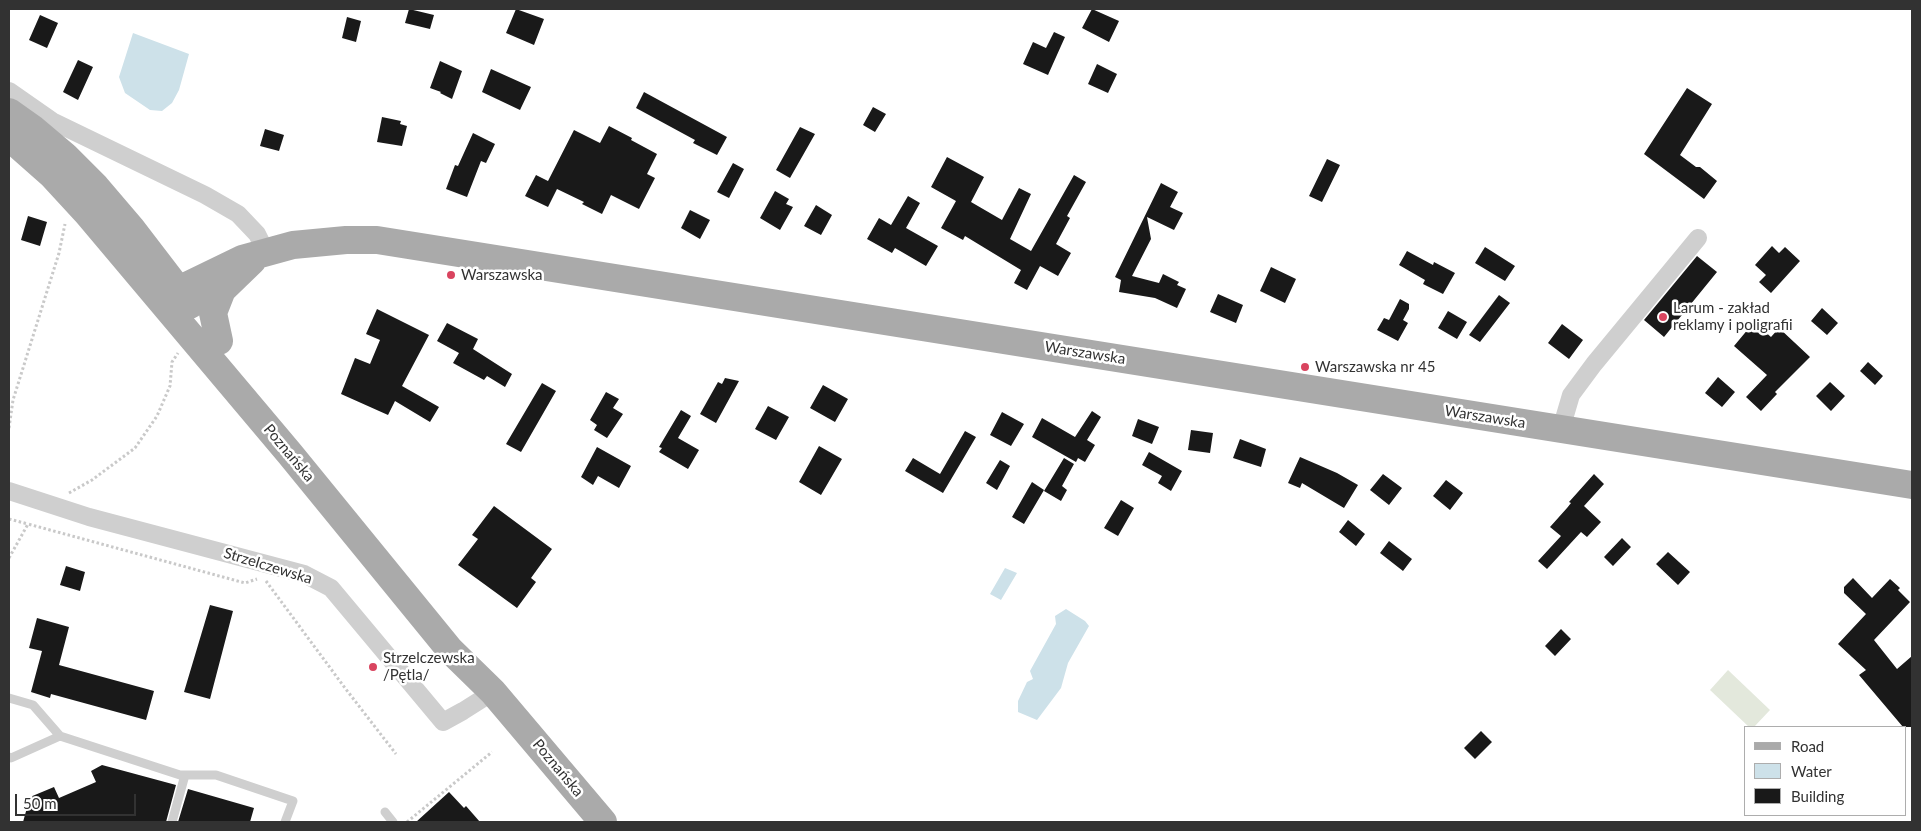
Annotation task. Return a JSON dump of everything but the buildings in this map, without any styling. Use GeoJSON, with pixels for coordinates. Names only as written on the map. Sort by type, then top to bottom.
{"type":"FeatureCollection","features":[{"type":"Feature","properties":{"kind":"main road","name":"Poznańska"},"geometry":{"type":"LineString","coordinates":[[9,112],[65,156],[96,187],[194,301],[206,339],[450,650],[493,692],[603,822]]}},
{"type":"Feature","properties":{"kind":"main road","name":"Poznańska"},"geometry":{"type":"LineString","coordinates":[[9,137],[52,175],[76,218],[194,301],[206,339]]}},
{"type":"Feature","properties":{"kind":"main road","name":"Warszawska"},"geometry":{"type":"LineString","coordinates":[[194,301],[242,258],[318,242],[377,240],[1912,485]]}},
{"type":"Feature","properties":{"kind":"main road"},"geometry":{"type":"LineString","coordinates":[[194,301],[262,253]]}},
{"type":"Feature","properties":{"kind":"street"},"geometry":{"type":"LineString","coordinates":[[9,91],[52,122],[205,195],[238,214],[257,234],[262,253]]}},
{"type":"Feature","properties":{"kind":"street"},"geometry":{"type":"LineString","coordinates":[[1562,429],[1571,395],[1594,364],[1698,238]]}},
{"type":"Feature","properties":{"kind":"street","name":"Strzelczewska"},"geometry":{"type":"LineString","coordinates":[[9,491],[49,505],[304,574],[331,588],[443,722],[493,692]]}},
{"type":"Feature","properties":{"kind":"lane"},"geometry":{"type":"LineString","coordinates":[[9,698],[33,705],[60,736],[180,775],[216,775],[293,801],[284,822]]}},
{"type":"Feature","properties":{"kind":"lane"},"geometry":{"type":"LineString","coordinates":[[9,757],[11,758],[60,736]]}},
{"type":"Feature","properties":{"kind":"lane"},"geometry":{"type":"LineString","coordinates":[[172,822],[185,775]]}},
{"type":"Feature","properties":{"kind":"lane"},"geometry":{"type":"LineString","coordinates":[[385,812],[393,822]]}},
{"type":"Feature","properties":{"kind":"path"},"geometry":{"type":"LineString","coordinates":[[9,428],[13,400],[59,253],[76,218]]}},
{"type":"Feature","properties":{"kind":"path"},"geometry":{"type":"LineString","coordinates":[[49,505],[92,480],[135,448],[157,416],[170,386],[172,362],[181,350],[206,339]]}},
{"type":"Feature","properties":{"kind":"path"},"geometry":{"type":"LineString","coordinates":[[9,519],[245,582],[264,578],[344,688],[396,754]]}},
{"type":"Feature","properties":{"kind":"path"},"geometry":{"type":"LineString","coordinates":[[9,558],[28,524]]}},
{"type":"Feature","properties":{"kind":"path"},"geometry":{"type":"LineString","coordinates":[[407,822],[492,752]]}},
{"type":"Feature","properties":{"kind":"shaded area"},"geometry":{"type":"Polygon","coordinates":[[[1728,670],[1770,710],[1755,726],[1748,726],[1710,690],[1728,670]]]}},
{"type":"Feature","properties":{"kind":"water"},"geometry":{"type":"Polygon","coordinates":[[[133,33],[189,54],[179,90],[172,103],[162,111],[150,110],[125,93],[119,77],[133,33]]]}},
{"type":"Feature","properties":{"kind":"water"},"geometry":{"type":"Polygon","coordinates":[[[1005,568],[1017,573],[1001,600],[990,594],[1005,568]]]}},
{"type":"Feature","properties":{"kind":"water"},"geometry":{"type":"Polygon","coordinates":[[[1066,609],[1085,621],[1089,626],[1068,663],[1061,688],[1037,720],[1018,712],[1018,701],[1027,682],[1033,679],[1030,671],[1056,624],[1055,616],[1066,609]]]}},
{"type":"Feature","properties":{"kind":"place","name":"Warszawska"},"geometry":{"type":"Point","coordinates":[451,275]}},
{"type":"Feature","properties":{"kind":"place","name":"Larum - zakład reklamy i poligrafii"},"geometry":{"type":"Point","coordinates":[1663,317]}},
{"type":"Feature","properties":{"kind":"place","name":"Warszawska nr 45"},"geometry":{"type":"Point","coordinates":[1305,367]}},
{"type":"Feature","properties":{"kind":"place","name":"Strzelczewska /Pętla/"},"geometry":{"type":"Point","coordinates":[373,667]}}]}
